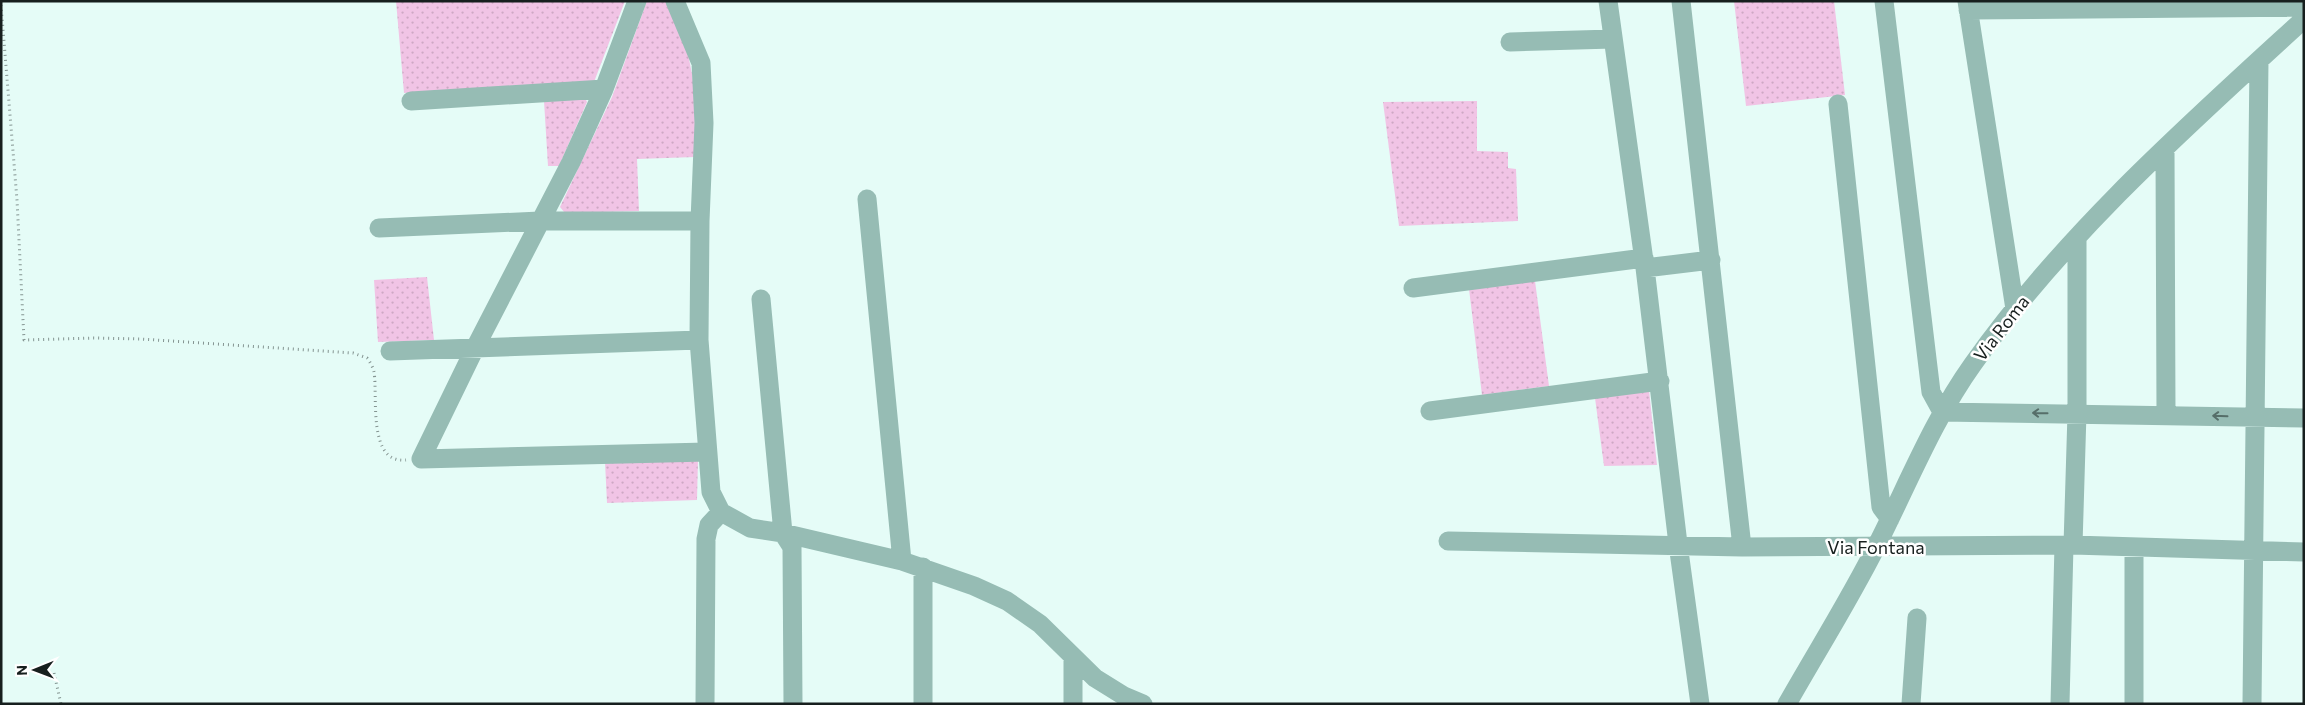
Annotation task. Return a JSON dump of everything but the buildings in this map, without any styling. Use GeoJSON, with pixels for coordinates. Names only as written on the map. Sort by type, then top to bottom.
{"type":"FeatureCollection","features":[{"type":"Feature","properties":{"kind":"street"},"geometry":{"type":"LineString","coordinates":[[637,1],[604,89],[571,162],[420,458],[707,452]]}},
{"type":"Feature","properties":{"kind":"street"},"geometry":{"type":"LineString","coordinates":[[675,1],[701,63],[704,123],[700,220],[699,340],[711,492],[721,512],[750,528],[783,533],[902,561],[974,586],[1024,611],[1040,624],[1095,678],[1124,696],[1143,704]]}},
{"type":"Feature","properties":{"kind":"street"},"geometry":{"type":"LineString","coordinates":[[1608,1],[1645,263],[1678,544],[1700,704]]}},
{"type":"Feature","properties":{"kind":"street"},"geometry":{"type":"LineString","coordinates":[[1681,1],[1742,546]]}},
{"type":"Feature","properties":{"kind":"street"},"geometry":{"type":"LineString","coordinates":[[1884,1],[1931,392],[1942,412],[2166,414],[2304,418]]}},
{"type":"Feature","properties":{"kind":"street"},"geometry":{"type":"LineString","coordinates":[[2015,309],[1968,6],[2273,4],[2304,7]]}},
{"type":"Feature","properties":{"kind":"street","name":"Via Roma"},"geometry":{"type":"LineString","coordinates":[[1787,704],[1876,547],[1942,412],[1973,364],[2015,309],[2106,207],[2304,19]]}},
{"type":"Feature","properties":{"kind":"street"},"geometry":{"type":"LineString","coordinates":[[1510,42],[1613,39]]}},
{"type":"Feature","properties":{"kind":"street"},"geometry":{"type":"LineString","coordinates":[[2252,704],[2259,60]]}},
{"type":"Feature","properties":{"kind":"street"},"geometry":{"type":"LineString","coordinates":[[411,101],[604,89]]}},
{"type":"Feature","properties":{"kind":"street"},"geometry":{"type":"LineString","coordinates":[[1838,104],[1881,507],[1890,519]]}},
{"type":"Feature","properties":{"kind":"street"},"geometry":{"type":"LineString","coordinates":[[2165,150],[2166,414]]}},
{"type":"Feature","properties":{"kind":"street"},"geometry":{"type":"LineString","coordinates":[[866,199],[902,561]]}},
{"type":"Feature","properties":{"kind":"street"},"geometry":{"type":"LineString","coordinates":[[379,228],[540,221],[700,220]]}},
{"type":"Feature","properties":{"kind":"street"},"geometry":{"type":"LineString","coordinates":[[2060,704],[2077,414],[2077,238]]}},
{"type":"Feature","properties":{"kind":"street"},"geometry":{"type":"LineString","coordinates":[[1413,288],[1645,263],[1711,260]]}},
{"type":"Feature","properties":{"kind":"street"},"geometry":{"type":"LineString","coordinates":[[760,299],[783,533],[792,547],[793,704]]}},
{"type":"Feature","properties":{"kind":"street"},"geometry":{"type":"LineString","coordinates":[[390,351],[699,340]]}},
{"type":"Feature","properties":{"kind":"street"},"geometry":{"type":"LineString","coordinates":[[1430,412],[1660,381]]}},
{"type":"Feature","properties":{"kind":"street"},"geometry":{"type":"LineString","coordinates":[[704,704],[706,538],[709,526],[721,512]]}},
{"type":"Feature","properties":{"kind":"street","name":"Via Fontana"},"geometry":{"type":"LineString","coordinates":[[1448,541],[1876,547],[2069,545],[2304,552]]}},
{"type":"Feature","properties":{"kind":"street"},"geometry":{"type":"LineString","coordinates":[[2134,548],[2134,704]]}},
{"type":"Feature","properties":{"kind":"street"},"geometry":{"type":"LineString","coordinates":[[923,567],[923,704]]}},
{"type":"Feature","properties":{"kind":"street"},"geometry":{"type":"LineString","coordinates":[[1911,704],[1917,618]]}},
{"type":"Feature","properties":{"kind":"street"},"geometry":{"type":"LineString","coordinates":[[1073,658],[1073,704]]}},
{"type":"Feature","properties":{"kind":"path"},"geometry":{"type":"LineString","coordinates":[[1,5],[17,200],[24,340],[141,339],[353,353],[367,358],[374,370],[379,443],[386,455],[398,461],[420,458]]}},
{"type":"Feature","properties":{"kind":"path"},"geometry":{"type":"LineString","coordinates":[[54,673],[61,704]]}},
{"type":"Feature","properties":{"kind":"shaded area"},"geometry":{"type":"Polygon","coordinates":[[[396,1],[625,1],[594,82],[404,93],[396,1]]]}},
{"type":"Feature","properties":{"kind":"shaded area"},"geometry":{"type":"Polygon","coordinates":[[[647,1],[668,1],[688,54],[695,95],[695,157],[637,159],[639,211],[565,213],[560,207],[612,97],[647,1]]]}},
{"type":"Feature","properties":{"kind":"shaded area"},"geometry":{"type":"Polygon","coordinates":[[[1734,1],[1834,1],[1845,95],[1746,106],[1734,1]]]}},
{"type":"Feature","properties":{"kind":"shaded area"},"geometry":{"type":"Polygon","coordinates":[[[585,98],[587,102],[559,166],[548,166],[544,101],[585,98]]]}},
{"type":"Feature","properties":{"kind":"shaded area"},"geometry":{"type":"Polygon","coordinates":[[[1477,101],[1477,151],[1508,152],[1508,168],[1516,169],[1518,221],[1399,226],[1383,102],[1477,101]]]}},
{"type":"Feature","properties":{"kind":"shaded area"},"geometry":{"type":"Polygon","coordinates":[[[427,277],[434,340],[378,342],[374,280],[427,277]]]}},
{"type":"Feature","properties":{"kind":"shaded area"},"geometry":{"type":"Polygon","coordinates":[[[1535,281],[1549,386],[1482,395],[1469,289],[1535,281]]]}},
{"type":"Feature","properties":{"kind":"shaded area"},"geometry":{"type":"Polygon","coordinates":[[[1649,390],[1657,465],[1604,466],[1595,398],[1649,390]]]}},
{"type":"Feature","properties":{"kind":"shaded area"},"geometry":{"type":"Polygon","coordinates":[[[698,459],[697,500],[607,503],[605,462],[698,459]]]}}]}
